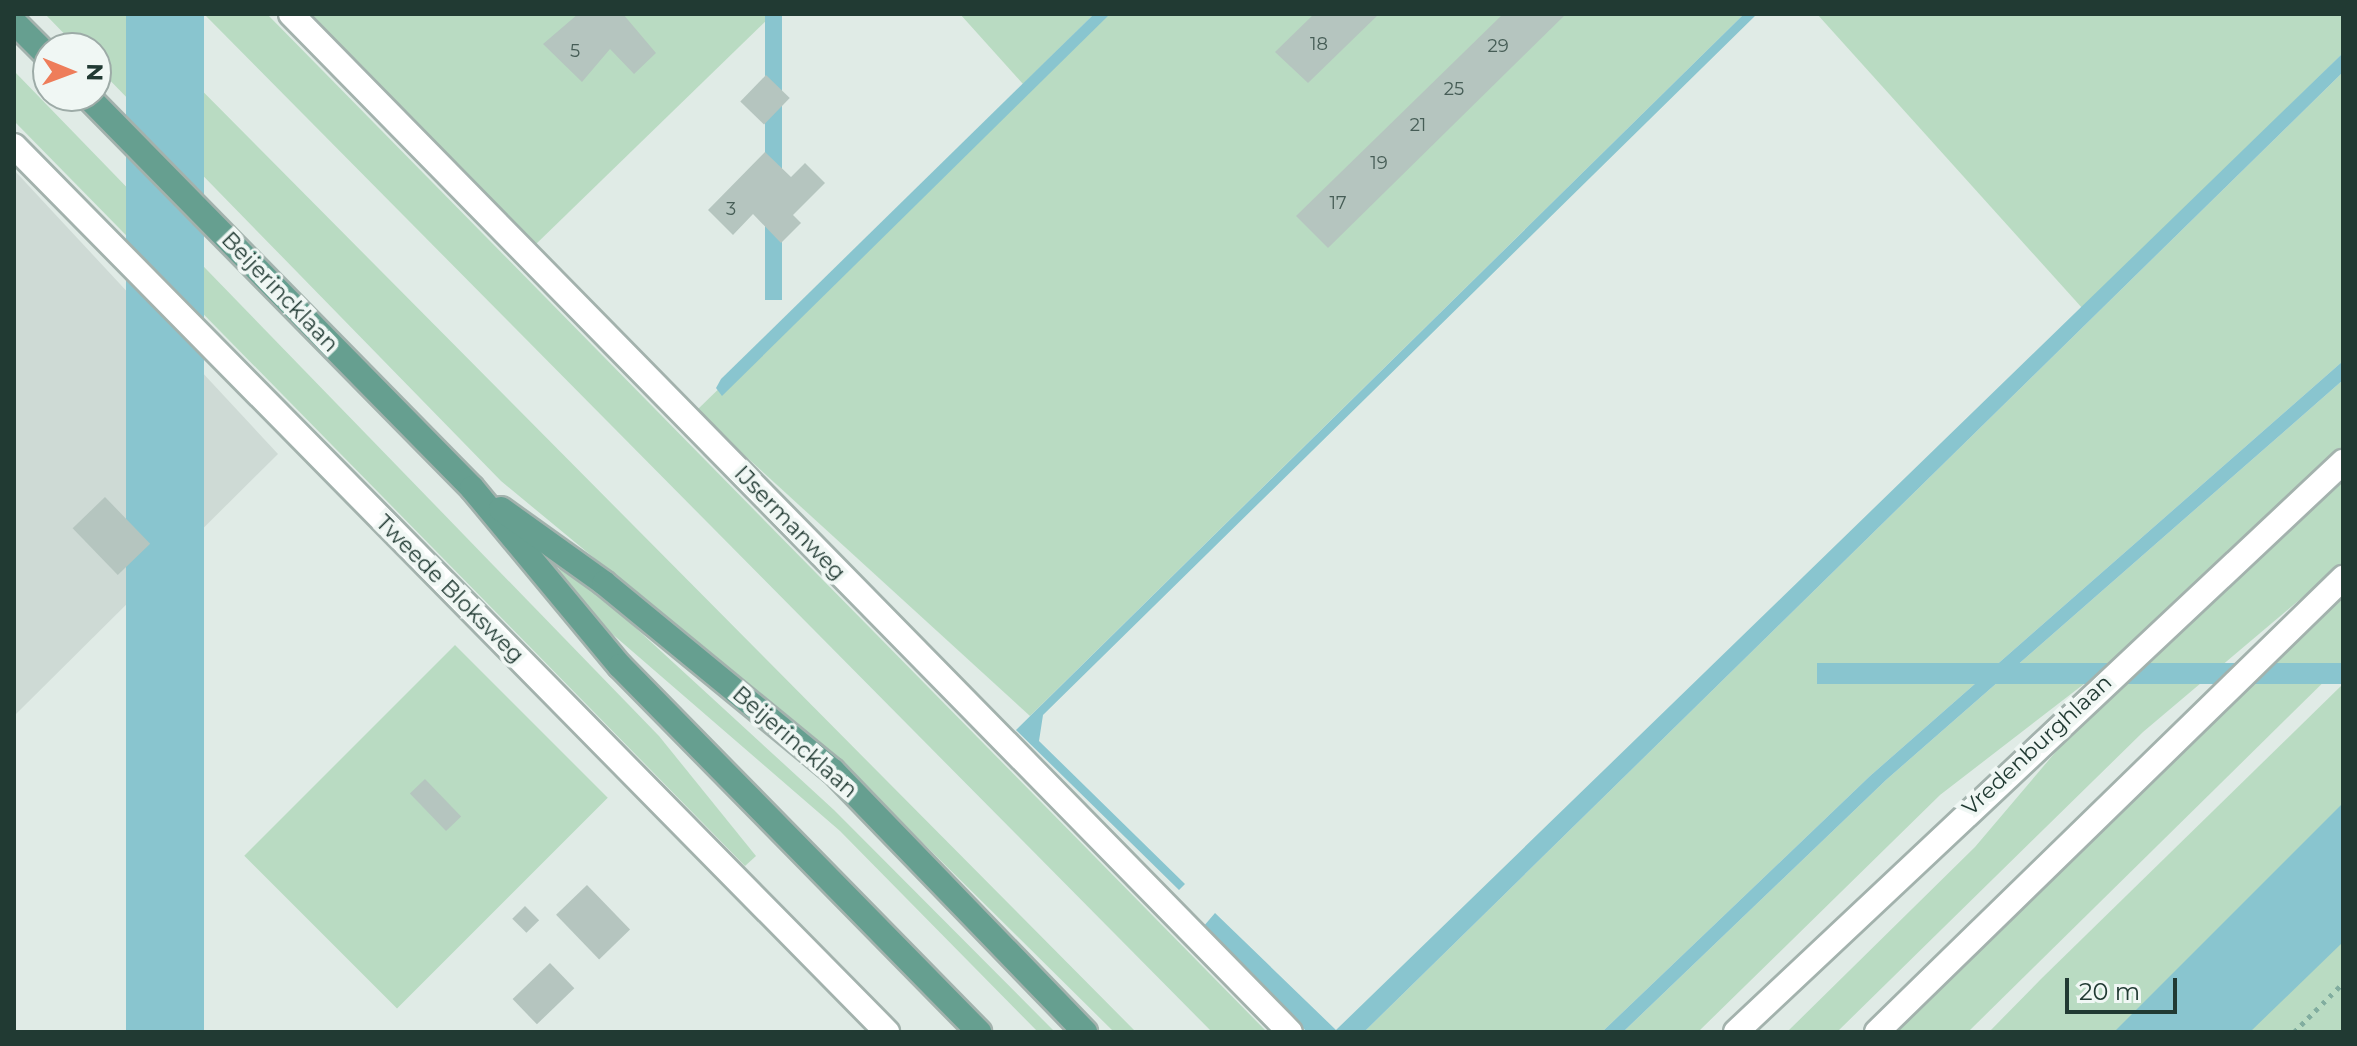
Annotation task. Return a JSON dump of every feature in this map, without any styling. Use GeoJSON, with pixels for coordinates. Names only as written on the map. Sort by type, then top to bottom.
{"type":"FeatureCollection","features":[{"type":"Feature","properties":{"kind":"main road"},"geometry":{"type":"LineString","coordinates":[[14,22],[32,40]]}},
{"type":"Feature","properties":{"kind":"main road","name":"Beijerincklaan"},"geometry":{"type":"LineString","coordinates":[[103,112],[472,488],[620,666],[979,1032]]}},
{"type":"Feature","properties":{"kind":"main road","name":"Beijerincklaan"},"geometry":{"type":"LineString","coordinates":[[472,488],[604,583],[833,771],[1085,1032]]}},
{"type":"Feature","properties":{"kind":"street","name":"IJsermanweg"},"geometry":{"type":"LineString","coordinates":[[291,14],[1290,1032]]}},
{"type":"Feature","properties":{"kind":"street","name":"Tweede Bloksweg"},"geometry":{"type":"LineString","coordinates":[[14,146],[887,1032]]}},
{"type":"Feature","properties":{"kind":"street","name":"Vredenburghlaan"},"geometry":{"type":"LineString","coordinates":[[1736,1032],[2343,462]]}},
{"type":"Feature","properties":{"kind":"street"},"geometry":{"type":"LineString","coordinates":[[1877,1032],[2343,578]]}},
{"type":"Feature","properties":{"kind":"path"},"geometry":{"type":"LineString","coordinates":[[2294,1032],[2343,983]]}},
{"type":"Feature","properties":{"kind":"shaded area"},"geometry":{"type":"Polygon","coordinates":[[[14,170],[278,454],[14,716],[14,170]]]}},
{"type":"Feature","properties":{"kind":"green space"},"geometry":{"type":"Polygon","coordinates":[[[45,14],[126,14],[1136,1032],[1114,1032],[841,762],[501,481],[112,82],[112,32],[62,32],[45,14]]]}},
{"type":"Feature","properties":{"kind":"green space"},"geometry":{"type":"Polygon","coordinates":[[[204,14],[267,14],[1267,1032],[1212,1032],[204,14]]]}},
{"type":"Feature","properties":{"kind":"green space"},"geometry":{"type":"Polygon","coordinates":[[[304,14],[773,14],[534,246],[304,14]]]}},
{"type":"Feature","properties":{"kind":"green space"},"geometry":{"type":"Polygon","coordinates":[[[960,14],[1094,14],[1023,84],[960,14]]]}},
{"type":"Feature","properties":{"kind":"green space"},"geometry":{"type":"Polygon","coordinates":[[[1104,14],[1744,14],[1030,716],[696,411],[1104,14]]]}},
{"type":"Feature","properties":{"kind":"green space"},"geometry":{"type":"Polygon","coordinates":[[[1817,14],[2343,14],[2343,53],[2083,309],[1817,14]]]}},
{"type":"Feature","properties":{"kind":"green space"},"geometry":{"type":"Polygon","coordinates":[[[14,71],[32,90],[32,112],[54,112],[659,736],[756,856],[745,866],[14,121],[14,71]]]}},
{"type":"Feature","properties":{"kind":"green space"},"geometry":{"type":"Polygon","coordinates":[[[2343,72],[2343,361],[1870,776],[1602,1032],[1364,1032],[2343,72]]]}},
{"type":"Feature","properties":{"kind":"green space"},"geometry":{"type":"Polygon","coordinates":[[[2343,380],[2343,450],[2093,677],[1940,795],[1698,1032],[1623,1032],[1886,780],[2343,380]]]}},
{"type":"Feature","properties":{"kind":"green space"},"geometry":{"type":"Polygon","coordinates":[[[2343,479],[2343,563],[2143,732],[1837,1032],[1787,1032],[1975,847],[2098,702],[2343,479]]]}},
{"type":"Feature","properties":{"kind":"green space"},"geometry":{"type":"Polygon","coordinates":[[[565,563],[834,810],[1055,1032],[1038,1032],[840,831],[595,619],[552,577],[565,563]]]}},
{"type":"Feature","properties":{"kind":"green space"},"geometry":{"type":"Polygon","coordinates":[[[2343,592],[2343,663],[1968,1032],[1896,1032],[2343,592]]]}},
{"type":"Feature","properties":{"kind":"green space"},"geometry":{"type":"Polygon","coordinates":[[[455,645],[608,798],[397,1008],[244,856],[455,645]]]}},
{"type":"Feature","properties":{"kind":"green space"},"geometry":{"type":"Polygon","coordinates":[[[2343,684],[2343,1032],[1989,1032],[2041,979],[2343,684]]]}},
{"type":"Feature","properties":{"kind":"water"},"geometry":{"type":"Polygon","coordinates":[[[126,14],[204,14],[204,1032],[126,1032],[126,14]]]}},
{"type":"Feature","properties":{"kind":"water"},"geometry":{"type":"Polygon","coordinates":[[[765,14],[782,14],[782,300],[765,300],[765,14]]]}},
{"type":"Feature","properties":{"kind":"water"},"geometry":{"type":"Polygon","coordinates":[[[1094,14],[1110,14],[722,396],[716,388],[721,379],[1094,14]]]}},
{"type":"Feature","properties":{"kind":"water"},"geometry":{"type":"Polygon","coordinates":[[[1744,14],[1757,14],[1043,715],[1039,741],[1185,884],[1179,890],[1016,730],[1744,14]]]}},
{"type":"Feature","properties":{"kind":"water"},"geometry":{"type":"Polygon","coordinates":[[[2343,53],[2343,72],[1364,1032],[1307,1032],[1203,927],[1215,913],[1336,1030],[2343,53]]]}},
{"type":"Feature","properties":{"kind":"water"},"geometry":{"type":"Polygon","coordinates":[[[2343,361],[2343,380],[1886,780],[1623,1032],[1602,1032],[1870,776],[2343,361]]]}},
{"type":"Feature","properties":{"kind":"water"},"geometry":{"type":"Polygon","coordinates":[[[1817,663],[2343,663],[2343,684],[1817,684],[1817,663]]]}},
{"type":"Feature","properties":{"kind":"water"},"geometry":{"type":"Polygon","coordinates":[[[2343,803],[2343,942],[2250,1032],[2114,1032],[2343,803]]]}},
{"type":"Feature","properties":{"kind":"building"},"geometry":{"type":"Polygon","coordinates":[[[578,14],[623,14],[656,53],[634,74],[610,49],[582,82],[543,44],[578,14]]]}},
{"type":"Feature","properties":{"kind":"building"},"geometry":{"type":"Polygon","coordinates":[[[1314,14],[1379,14],[1308,83],[1275,52],[1314,14]]]}},
{"type":"Feature","properties":{"kind":"building"},"geometry":{"type":"Polygon","coordinates":[[[1503,14],[1566,14],[1328,248],[1296,216],[1503,14]]]}},
{"type":"Feature","properties":{"kind":"building"},"geometry":{"type":"Polygon","coordinates":[[[766,75],[790,98],[764,125],[740,102],[766,75]]]}},
{"type":"Feature","properties":{"kind":"building"},"geometry":{"type":"Polygon","coordinates":[[[765,152],[791,177],[805,163],[825,183],[793,215],[801,223],[781,243],[753,214],[733,235],[708,210],[765,152]]]}},
{"type":"Feature","properties":{"kind":"building"},"geometry":{"type":"Polygon","coordinates":[[[105,497],[150,544],[118,575],[73,528],[105,497]]]}},
{"type":"Feature","properties":{"kind":"building"},"geometry":{"type":"Polygon","coordinates":[[[425,779],[461,816],[446,831],[410,794],[425,779]]]}},
{"type":"Feature","properties":{"kind":"building"},"geometry":{"type":"Polygon","coordinates":[[[587,885],[630,930],[599,959],[556,915],[587,885]]]}},
{"type":"Feature","properties":{"kind":"building"},"geometry":{"type":"Polygon","coordinates":[[[525,906],[539,920],[526,933],[512,919],[525,906]]]}},
{"type":"Feature","properties":{"kind":"building"},"geometry":{"type":"Polygon","coordinates":[[[550,963],[574,988],[537,1024],[513,999],[550,963]]]}}]}
